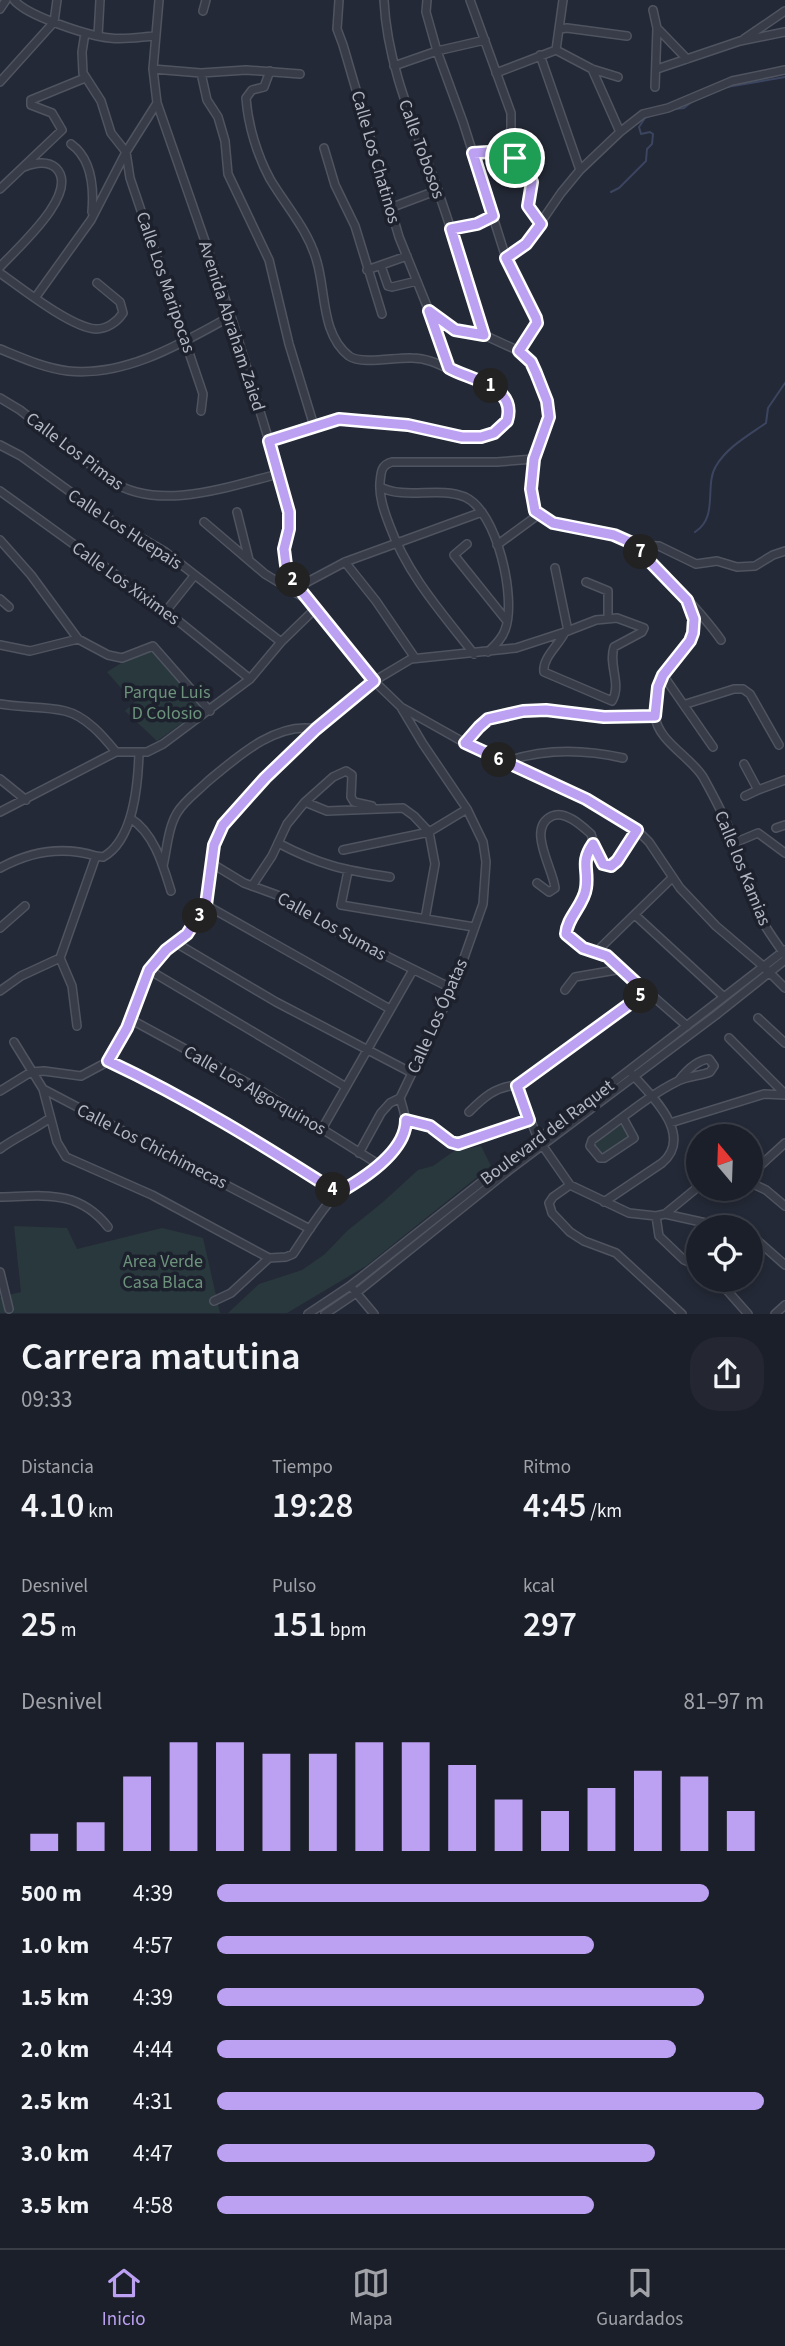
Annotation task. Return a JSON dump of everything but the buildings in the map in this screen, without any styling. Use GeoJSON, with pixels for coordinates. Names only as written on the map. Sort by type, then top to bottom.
{"type":"FeatureCollection","features":[{"type":"Feature","properties":{"kind":"street"},"geometry":{"type":"LineString","coordinates":[[0,9],[6,0]]}},
{"type":"Feature","properties":{"kind":"street"},"geometry":{"type":"LineString","coordinates":[[14,0],[23,9],[85,33],[112,38],[154,36]]}},
{"type":"Feature","properties":{"kind":"street"},"geometry":{"type":"LineString","coordinates":[[0,82],[54,22],[57,0]]}},
{"type":"Feature","properties":{"kind":"street"},"geometry":{"type":"LineString","coordinates":[[98,36],[100,0]]}},
{"type":"Feature","properties":{"kind":"street","name":"Avenida Abraham Zaied"},"geometry":{"type":"LineString","coordinates":[[159,0],[153,69],[157,103],[231,316],[269,441],[290,520],[284,549],[286,565],[298,587],[374,681],[401,708],[504,763],[586,799],[637,830],[657,853],[672,878],[716,926],[785,988]]}},
{"type":"Feature","properties":{"kind":"street"},"geometry":{"type":"LineString","coordinates":[[203,11],[206,0]]}},
{"type":"Feature","properties":{"kind":"street","name":"Calle Los Chatinos"},"geometry":{"type":"LineString","coordinates":[[339,0],[338,36],[345,51],[390,208],[449,368]]}},
{"type":"Feature","properties":{"kind":"street","name":"Calle Tobosos"},"geometry":{"type":"LineString","coordinates":[[384,0],[394,66],[438,190],[484,335]]}},
{"type":"Feature","properties":{"kind":"street"},"geometry":{"type":"LineString","coordinates":[[427,0],[428,22],[506,258],[537,321],[519,351]]}},
{"type":"Feature","properties":{"kind":"street"},"geometry":{"type":"LineString","coordinates":[[470,0],[511,113],[510,136],[521,161],[528,168],[532,182],[528,206],[541,224]]}},
{"type":"Feature","properties":{"kind":"street"},"geometry":{"type":"LineString","coordinates":[[556,50],[563,0]]}},
{"type":"Feature","properties":{"kind":"street"},"geometry":{"type":"LineString","coordinates":[[653,10],[657,29],[655,87]]}},
{"type":"Feature","properties":{"kind":"street"},"geometry":{"type":"LineString","coordinates":[[740,41],[785,11]]}},
{"type":"Feature","properties":{"kind":"street"},"geometry":{"type":"LineString","coordinates":[[772,19],[776,33]]}},
{"type":"Feature","properties":{"kind":"street"},"geometry":{"type":"LineString","coordinates":[[560,29],[627,36]]}},
{"type":"Feature","properties":{"kind":"street"},"geometry":{"type":"LineString","coordinates":[[657,29],[687,59]]}},
{"type":"Feature","properties":{"kind":"street"},"geometry":{"type":"LineString","coordinates":[[657,69],[740,41],[785,32]]}},
{"type":"Feature","properties":{"kind":"street"},"geometry":{"type":"LineString","coordinates":[[0,189],[62,130],[52,113],[31,105],[31,100],[85,78],[81,60],[85,33]]}},
{"type":"Feature","properties":{"kind":"street"},"geometry":{"type":"LineString","coordinates":[[394,66],[437,51],[485,40]]}},
{"type":"Feature","properties":{"kind":"street"},"geometry":{"type":"LineString","coordinates":[[496,73],[556,50],[592,69],[618,77]]}},
{"type":"Feature","properties":{"kind":"street"},"geometry":{"type":"LineString","coordinates":[[540,55],[580,170]]}},
{"type":"Feature","properties":{"kind":"street"},"geometry":{"type":"LineString","coordinates":[[153,69],[201,73],[270,71],[300,74]]}},
{"type":"Feature","properties":{"kind":"street"},"geometry":{"type":"LineString","coordinates":[[592,69],[620,132]]}},
{"type":"Feature","properties":{"kind":"street"},"geometry":{"type":"LineString","coordinates":[[506,258],[526,244],[580,170],[643,114],[668,108],[732,81],[785,70]]}},
{"type":"Feature","properties":{"kind":"street"},"geometry":{"type":"LineString","coordinates":[[269,441],[339,419],[408,425],[462,437],[481,437],[494,433],[509,416],[506,401],[485,382],[426,359],[357,360],[337,342],[323,302],[319,268],[313,247],[265,169],[247,114],[246,98],[252,90],[264,87],[270,71]]}},
{"type":"Feature","properties":{"kind":"street"},"geometry":{"type":"LineString","coordinates":[[201,73],[207,100],[218,117],[225,141],[228,174],[269,260],[289,344],[314,426]]}},
{"type":"Feature","properties":{"kind":"street","name":"Calle Los Maripocas"},"geometry":{"type":"LineString","coordinates":[[85,78],[102,101],[111,133],[126,152],[128,172],[203,394],[201,411]]}},
{"type":"Feature","properties":{"kind":"street"},"geometry":{"type":"LineString","coordinates":[[35,298],[91,220],[126,152],[157,103]]}},
{"type":"Feature","properties":{"kind":"street"},"geometry":{"type":"LineString","coordinates":[[71,144],[80,150],[89,169],[93,194],[91,220]]}},
{"type":"Feature","properties":{"kind":"street"},"geometry":{"type":"LineString","coordinates":[[324,148],[335,185],[355,226],[382,314]]}},
{"type":"Feature","properties":{"kind":"street"},"geometry":{"type":"LineString","coordinates":[[473,153],[500,154],[521,161]]}},
{"type":"Feature","properties":{"kind":"street"},"geometry":{"type":"LineString","coordinates":[[0,268],[54,207],[62,192],[60,175],[55,168],[38,163],[22,167]]}},
{"type":"Feature","properties":{"kind":"street"},"geometry":{"type":"LineString","coordinates":[[390,208],[438,190]]}},
{"type":"Feature","properties":{"kind":"street"},"geometry":{"type":"LineString","coordinates":[[451,229],[477,224],[493,216]]}},
{"type":"Feature","properties":{"kind":"street"},"geometry":{"type":"LineString","coordinates":[[367,270],[407,256]]}},
{"type":"Feature","properties":{"kind":"street"},"geometry":{"type":"LineString","coordinates":[[380,265],[388,286],[392,288],[416,281]]}},
{"type":"Feature","properties":{"kind":"street"},"geometry":{"type":"LineString","coordinates":[[0,273],[61,314],[87,327],[105,328],[122,316],[123,309],[114,296],[97,283]]}},
{"type":"Feature","properties":{"kind":"street"},"geometry":{"type":"LineString","coordinates":[[429,311],[455,330],[484,335],[519,351],[531,362],[547,401],[549,417],[534,459],[531,489],[538,515],[553,523],[622,537],[635,545],[706,619],[721,640]]}},
{"type":"Feature","properties":{"kind":"street"},"geometry":{"type":"LineString","coordinates":[[0,349],[70,371],[123,366],[187,341],[231,316]]}},
{"type":"Feature","properties":{"kind":"street","name":"Calle Los Pimas"},"geometry":{"type":"LineString","coordinates":[[0,398],[20,410],[111,481],[135,493],[187,494],[278,474]]}},
{"type":"Feature","properties":{"kind":"street","name":"Calle Los Huepais"},"geometry":{"type":"LineString","coordinates":[[0,444],[21,456],[102,515],[156,546],[281,642]]}},
{"type":"Feature","properties":{"kind":"street"},"geometry":{"type":"LineString","coordinates":[[474,653],[415,578],[395,542],[383,506],[380,487],[382,467],[392,462],[497,462],[534,459]]}},
{"type":"Feature","properties":{"kind":"street"},"geometry":{"type":"LineString","coordinates":[[380,487],[397,493],[459,495],[471,500],[482,512],[497,545],[509,588],[507,621],[502,636],[488,652]]}},
{"type":"Feature","properties":{"kind":"street","name":"Calle Los Xiximes"},"geometry":{"type":"LineString","coordinates":[[0,491],[166,611],[250,679]]}},
{"type":"Feature","properties":{"kind":"street"},"geometry":{"type":"LineString","coordinates":[[237,512],[250,560]]}},
{"type":"Feature","properties":{"kind":"street"},"geometry":{"type":"LineString","coordinates":[[298,587],[345,562],[482,512]]}},
{"type":"Feature","properties":{"kind":"street"},"geometry":{"type":"LineString","coordinates":[[497,545],[538,515]]}},
{"type":"Feature","properties":{"kind":"street"},"geometry":{"type":"LineString","coordinates":[[204,522],[285,588],[307,599]]}},
{"type":"Feature","properties":{"kind":"street"},"geometry":{"type":"LineString","coordinates":[[0,540],[31,575],[78,639],[108,655],[122,658],[153,646],[210,711]]}},
{"type":"Feature","properties":{"kind":"street"},"geometry":{"type":"LineString","coordinates":[[467,544],[454,555],[507,621]]}},
{"type":"Feature","properties":{"kind":"street"},"geometry":{"type":"LineString","coordinates":[[635,545],[659,546],[696,564],[717,561],[737,567],[755,566],[772,555],[785,551]]}},
{"type":"Feature","properties":{"kind":"street"},"geometry":{"type":"LineString","coordinates":[[345,562],[415,658]]}},
{"type":"Feature","properties":{"kind":"street"},"geometry":{"type":"LineString","coordinates":[[0,1091],[31,1072],[81,1076],[108,1061],[130,1019],[149,970],[156,960],[194,926],[206,905],[216,837],[223,825],[265,778],[316,729],[374,681],[415,658],[516,648],[567,632],[585,623],[608,618],[624,619],[644,628],[639,634],[614,647],[612,656],[616,689],[611,701],[544,671],[545,661],[567,632],[555,568]]}},
{"type":"Feature","properties":{"kind":"street"},"geometry":{"type":"LineString","coordinates":[[166,611],[194,576]]}},
{"type":"Feature","properties":{"kind":"street"},"geometry":{"type":"LineString","coordinates":[[586,582],[607,590],[608,618]]}},
{"type":"Feature","properties":{"kind":"street"},"geometry":{"type":"LineString","coordinates":[[0,599],[9,607]]}},
{"type":"Feature","properties":{"kind":"street"},"geometry":{"type":"LineString","coordinates":[[465,743],[488,719],[523,711],[546,710],[604,717],[655,716],[658,687],[663,675],[690,641],[693,633],[694,619],[687,600]]}},
{"type":"Feature","properties":{"kind":"street"},"geometry":{"type":"LineString","coordinates":[[0,812],[116,752],[147,752],[163,744],[250,679],[314,609]]}},
{"type":"Feature","properties":{"kind":"street"},"geometry":{"type":"LineString","coordinates":[[0,645],[30,651],[78,639]]}},
{"type":"Feature","properties":{"kind":"street"},"geometry":{"type":"LineString","coordinates":[[663,675],[686,704],[713,747]]}},
{"type":"Feature","properties":{"kind":"street"},"geometry":{"type":"LineString","coordinates":[[686,704],[743,688],[750,694],[779,745]]}},
{"type":"Feature","properties":{"kind":"street"},"geometry":{"type":"LineString","coordinates":[[0,704],[69,712],[101,734],[116,752]]}},
{"type":"Feature","properties":{"kind":"street","name":"Calle Los Ópatas"},"geometry":{"type":"LineString","coordinates":[[359,1153],[382,1113],[390,1103],[400,1097],[412,1073],[453,989],[483,904],[486,862],[483,842],[467,808],[401,708]]}},
{"type":"Feature","properties":{"kind":"street","name":"Calle los Kamias"},"geometry":{"type":"LineString","coordinates":[[655,716],[660,731],[702,775],[734,843],[761,920],[784,954]]}},
{"type":"Feature","properties":{"kind":"street"},"geometry":{"type":"LineString","coordinates":[[163,866],[176,814],[190,797],[240,754],[261,742],[298,728],[316,729]]}},
{"type":"Feature","properties":{"kind":"street"},"geometry":{"type":"LineString","coordinates":[[504,763],[528,755],[574,750],[623,758]]}},
{"type":"Feature","properties":{"kind":"street"},"geometry":{"type":"LineString","coordinates":[[0,868],[31,855],[56,850],[81,851],[103,857],[111,852],[130,818],[137,792],[139,753]]}},
{"type":"Feature","properties":{"kind":"street"},"geometry":{"type":"LineString","coordinates":[[744,764],[758,790]]}},
{"type":"Feature","properties":{"kind":"street"},"geometry":{"type":"LineString","coordinates":[[252,886],[287,824],[305,802],[333,777],[346,771],[353,777],[351,797],[354,802],[403,808],[429,831],[435,864],[425,919]]}},
{"type":"Feature","properties":{"kind":"street"},"geometry":{"type":"LineString","coordinates":[[0,779],[26,800]]}},
{"type":"Feature","properties":{"kind":"street"},"geometry":{"type":"LineString","coordinates":[[745,796],[785,780]]}},
{"type":"Feature","properties":{"kind":"street"},"geometry":{"type":"LineString","coordinates":[[305,802],[327,811],[383,807]]}},
{"type":"Feature","properties":{"kind":"street"},"geometry":{"type":"LineString","coordinates":[[343,850],[429,831],[467,808]]}},
{"type":"Feature","properties":{"kind":"street"},"geometry":{"type":"LineString","coordinates":[[537,883],[549,892],[555,888],[540,838],[540,830],[550,816],[556,814],[576,821],[592,834],[593,844],[603,864],[611,866],[637,830]]}},
{"type":"Feature","properties":{"kind":"street"},"geometry":{"type":"LineString","coordinates":[[130,818],[143,828],[163,866],[171,891]]}},
{"type":"Feature","properties":{"kind":"street"},"geometry":{"type":"LineString","coordinates":[[776,828],[785,825]]}},
{"type":"Feature","properties":{"kind":"street"},"geometry":{"type":"LineString","coordinates":[[734,843],[758,833],[785,853]]}},
{"type":"Feature","properties":{"kind":"street"},"geometry":{"type":"LineString","coordinates":[[278,842],[316,862],[348,871],[390,877]]}},
{"type":"Feature","properties":{"kind":"street"},"geometry":{"type":"LineString","coordinates":[[593,844],[585,859],[586,888],[567,925],[566,934],[583,948],[607,956],[687,1026]]}},
{"type":"Feature","properties":{"kind":"street"},"geometry":{"type":"LineString","coordinates":[[77,1026],[72,986],[60,958],[96,856]]}},
{"type":"Feature","properties":{"kind":"street","name":"Calle Los Sumas"},"geometry":{"type":"LineString","coordinates":[[211,863],[237,879],[284,899],[330,928],[453,989]]}},
{"type":"Feature","properties":{"kind":"street"},"geometry":{"type":"LineString","coordinates":[[348,871],[341,905],[474,927]]}},
{"type":"Feature","properties":{"kind":"street"},"geometry":{"type":"LineString","coordinates":[[596,952],[672,878]]}},
{"type":"Feature","properties":{"kind":"street"},"geometry":{"type":"LineString","coordinates":[[206,905],[390,1009]]}},
{"type":"Feature","properties":{"kind":"street"},"geometry":{"type":"LineString","coordinates":[[0,928],[24,906]]}},
{"type":"Feature","properties":{"kind":"street"},"geometry":{"type":"LineString","coordinates":[[635,915],[724,997]]}},
{"type":"Feature","properties":{"kind":"street"},"geometry":{"type":"LineString","coordinates":[[176,943],[276,1002],[412,1073]]}},
{"type":"Feature","properties":{"kind":"street","name":"Boulevard del Raquet"},"geometry":{"type":"LineString","coordinates":[[325,1314],[505,1168],[631,1074],[716,1015],[784,954]]}},
{"type":"Feature","properties":{"kind":"street"},"geometry":{"type":"LineString","coordinates":[[0,991],[21,976],[60,958]]}},
{"type":"Feature","properties":{"kind":"street"},"geometry":{"type":"LineString","coordinates":[[565,990],[575,977],[622,969]]}},
{"type":"Feature","properties":{"kind":"street","name":"Boulevard del Raquet"},"geometry":{"type":"LineString","coordinates":[[631,1074],[724,997],[766,969]]}},
{"type":"Feature","properties":{"kind":"street"},"geometry":{"type":"LineString","coordinates":[[149,970],[346,1087]]}},
{"type":"Feature","properties":{"kind":"street"},"geometry":{"type":"LineString","coordinates":[[321,1129],[413,970]]}},
{"type":"Feature","properties":{"kind":"street"},"geometry":{"type":"LineString","coordinates":[[469,1112],[484,1097],[501,1086],[517,1086],[646,992]]}},
{"type":"Feature","properties":{"kind":"street"},"geometry":{"type":"LineString","coordinates":[[758,1018],[785,1043]]}},
{"type":"Feature","properties":{"kind":"street","name":"Calle Los Algorquinos"},"geometry":{"type":"LineString","coordinates":[[130,1019],[255,1087],[378,1164]]}},
{"type":"Feature","properties":{"kind":"street"},"geometry":{"type":"LineString","coordinates":[[729,1038],[785,1095]]}},
{"type":"Feature","properties":{"kind":"street","name":"Calle Los Chichimecas"},"geometry":{"type":"LineString","coordinates":[[14,1042],[43,1089],[310,1229]]}},
{"type":"Feature","properties":{"kind":"street"},"geometry":{"type":"LineString","coordinates":[[108,1061],[165,1087],[232,1125],[338,1193]]}},
{"type":"Feature","properties":{"kind":"street"},"geometry":{"type":"LineString","coordinates":[[604,1202],[670,1156],[675,1145],[670,1123],[631,1074]]}},
{"type":"Feature","properties":{"kind":"street"},"geometry":{"type":"LineString","coordinates":[[623,1118],[634,1138],[600,1158],[591,1147],[591,1142],[623,1118],[679,1080]]}},
{"type":"Feature","properties":{"kind":"street"},"geometry":{"type":"LineString","coordinates":[[517,1086],[540,1143],[570,1185],[629,1213],[686,1220]]}},
{"type":"Feature","properties":{"kind":"street"},"geometry":{"type":"LineString","coordinates":[[43,1089],[57,1142],[66,1157],[152,1195],[269,1258],[293,1254],[338,1193],[362,1179],[397,1149],[406,1133],[406,1120],[400,1097]]}},
{"type":"Feature","properties":{"kind":"street"},"geometry":{"type":"LineString","coordinates":[[670,1123],[764,1094],[785,1095]]}},
{"type":"Feature","properties":{"kind":"street"},"geometry":{"type":"LineString","coordinates":[[0,1149],[50,1118]]}},
{"type":"Feature","properties":{"kind":"street"},"geometry":{"type":"LineString","coordinates":[[406,1120],[430,1126],[451,1142],[458,1144],[529,1120]]}},
{"type":"Feature","properties":{"kind":"street"},"geometry":{"type":"LineString","coordinates":[[763,1163],[785,1143]]}},
{"type":"Feature","properties":{"kind":"street"},"geometry":{"type":"LineString","coordinates":[[570,1185],[553,1197],[550,1203],[552,1213],[577,1237],[616,1253],[682,1314]]}},
{"type":"Feature","properties":{"kind":"street"},"geometry":{"type":"LineString","coordinates":[[763,1189],[783,1202]]}},
{"type":"Feature","properties":{"kind":"street"},"geometry":{"type":"LineString","coordinates":[[660,1215],[686,1196]]}},
{"type":"Feature","properties":{"kind":"street"},"geometry":{"type":"LineString","coordinates":[[0,1197],[49,1197],[77,1201],[89,1207],[108,1227]]}},
{"type":"Feature","properties":{"kind":"street"},"geometry":{"type":"LineString","coordinates":[[660,1215],[659,1236],[686,1261]]}},
{"type":"Feature","properties":{"kind":"street"},"geometry":{"type":"LineString","coordinates":[[763,1246],[785,1265]]}},
{"type":"Feature","properties":{"kind":"street"},"geometry":{"type":"LineString","coordinates":[[214,1301],[231,1293],[269,1258]]}},
{"type":"Feature","properties":{"kind":"street"},"geometry":{"type":"LineString","coordinates":[[0,1272],[9,1309]]}},
{"type":"Feature","properties":{"kind":"street"},"geometry":{"type":"LineString","coordinates":[[353,1290],[374,1314]]}},
{"type":"Feature","properties":{"kind":"street","name":"Boulevard del Raquet"},"geometry":{"type":"LineString","coordinates":[[308,1314],[353,1290]]}},
{"type":"Feature","properties":{"kind":"street"},"geometry":{"type":"LineString","coordinates":[[728,1292],[748,1314]]}},
{"type":"Feature","properties":{"kind":"street"},"geometry":{"type":"LineString","coordinates":[[775,1314],[785,1305]]}},
{"type":"Feature","properties":{"kind":"green space","name":"Parque Luis D Colosio"},"geometry":{"type":"Polygon","coordinates":[[[152,648],[205,707],[157,741],[125,711],[142,695],[135,689],[128,696],[107,672],[152,648]]]}},
{"type":"Feature","properties":{"kind":"green space"},"geometry":{"type":"Polygon","coordinates":[[[622,1124],[631,1134],[629,1141],[601,1157],[593,1145],[622,1124]]]}},
{"type":"Feature","properties":{"kind":"green space","name":"Area Verde Casa Blaca"},"geometry":{"type":"Polygon","coordinates":[[[481,1146],[491,1166],[366,1266],[287,1313],[228,1313],[259,1284],[302,1270],[325,1254],[347,1231],[418,1170],[433,1166],[454,1151],[481,1146]]]}},
{"type":"Feature","properties":{"kind":"green space","name":"Area Verde Casa Blaca"},"geometry":{"type":"Polygon","coordinates":[[[14,1226],[67,1228],[77,1249],[162,1228],[203,1238],[220,1313],[0,1313],[0,1297],[21,1292],[14,1226]]]}},
{"type":"Feature","properties":{"kind":"waterway"},"geometry":{"type":"LineString","coordinates":[[727,87],[785,77]]}},
{"type":"Feature","properties":{"kind":"waterway"},"geometry":{"type":"LineString","coordinates":[[674,109],[684,108],[694,100]]}},
{"type":"Feature","properties":{"kind":"waterway"},"geometry":{"type":"LineString","coordinates":[[611,192],[619,188],[646,161],[653,134],[641,134],[639,127],[645,118],[652,115]]}},
{"type":"Feature","properties":{"kind":"waterway"},"geometry":{"type":"LineString","coordinates":[[695,532],[707,518],[711,482],[716,466],[732,447],[766,423],[768,408],[785,383]]}},
{"type":"Feature","properties":{"kind":"route"},"geometry":{"type":"LineString","coordinates":[[489,152],[515,158],[525,164],[531,175],[528,206],[541,224],[526,244],[506,258],[536,318],[537,323],[519,351],[531,362],[536,373],[547,401],[549,417],[534,459],[531,489],[535,511],[553,523],[622,537],[632,543],[687,600],[694,625],[690,641],[663,675],[658,687],[655,716],[604,717],[546,710],[523,711],[488,719],[465,743],[586,799],[637,830],[611,866],[600,861],[593,844],[588,851],[584,870],[586,888],[567,925],[566,934],[583,948],[607,956],[646,992],[517,1086],[529,1120],[458,1144],[451,1142],[430,1126],[406,1120],[406,1133],[397,1149],[362,1179],[338,1193],[232,1125],[165,1087],[108,1061],[127,1028],[149,970],[166,950],[187,934],[206,905],[214,845],[223,825],[265,778],[316,729],[374,681],[314,609],[286,565],[284,549],[289,529],[289,512],[269,441],[339,419],[408,425],[462,437],[481,437],[494,433],[507,421],[509,411],[503,396],[485,382],[449,368],[429,311],[455,330],[484,335],[451,229],[477,224],[493,216],[473,153],[489,152]]}}]}
